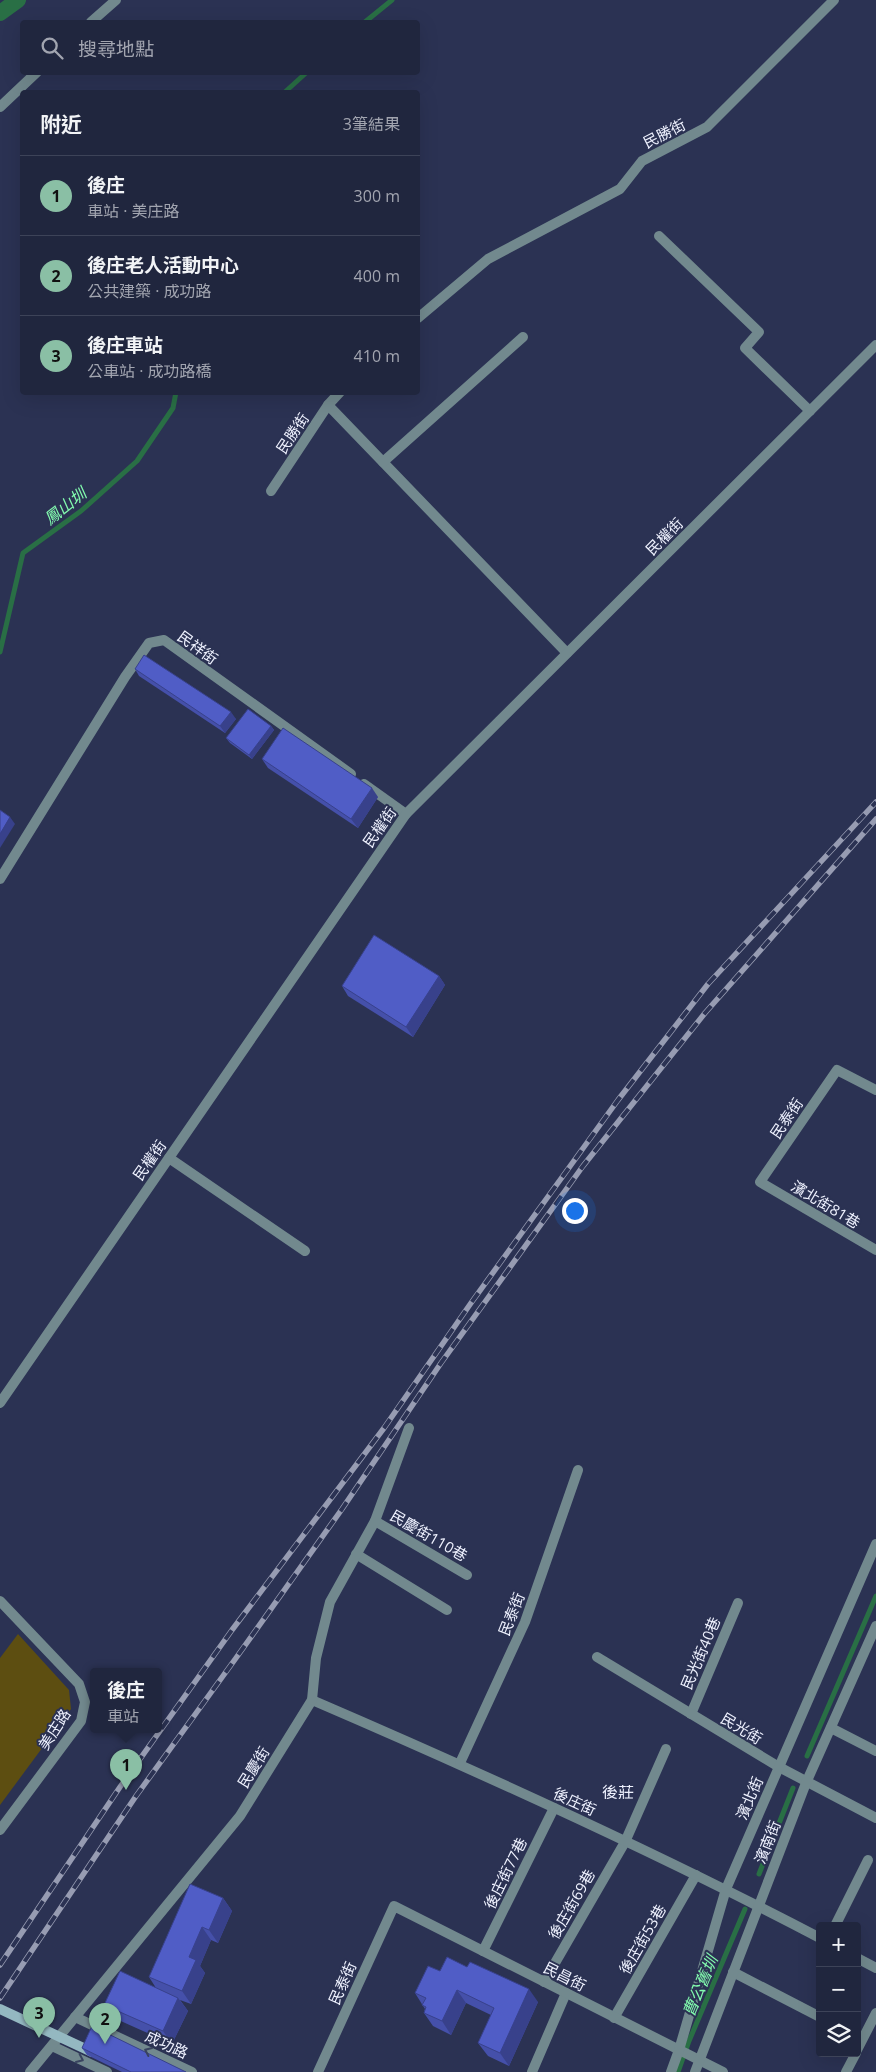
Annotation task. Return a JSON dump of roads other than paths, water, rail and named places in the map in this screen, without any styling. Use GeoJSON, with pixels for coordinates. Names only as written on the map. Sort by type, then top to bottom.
{"type":"FeatureCollection","features":[{"type":"Feature","properties":{"kind":"street"},"geometry":{"type":"LineString","coordinates":[[93,20],[116,0]]}},
{"type":"Feature","properties":{"kind":"street","name":"民勝街"},"geometry":{"type":"LineString","coordinates":[[420,316],[488,259],[620,189],[642,161],[707,127],[834,0]]}},
{"type":"Feature","properties":{"kind":"street"},"geometry":{"type":"LineString","coordinates":[[0,107],[34,75]]}},
{"type":"Feature","properties":{"kind":"street"},"geometry":{"type":"LineString","coordinates":[[659,236],[759,332],[746,348],[810,411]]}},
{"type":"Feature","properties":{"kind":"street"},"geometry":{"type":"LineString","coordinates":[[383,462],[523,337]]}},
{"type":"Feature","properties":{"kind":"street","name":"民權街"},"geometry":{"type":"LineString","coordinates":[[0,1403],[406,814],[876,345]]}},
{"type":"Feature","properties":{"kind":"street","name":"民勝街"},"geometry":{"type":"LineString","coordinates":[[271,491],[328,405],[337,395]]}},
{"type":"Feature","properties":{"kind":"street"},"geometry":{"type":"LineString","coordinates":[[328,405],[567,653]]}},
{"type":"Feature","properties":{"kind":"street","name":"民祥街"},"geometry":{"type":"LineString","coordinates":[[0,879],[125,678],[149,643],[164,640],[406,814]]}},
{"type":"Feature","properties":{"kind":"street","name":"民泰街"},"geometry":{"type":"LineString","coordinates":[[760,1182],[837,1070],[876,1090]]}},
{"type":"Feature","properties":{"kind":"street"},"geometry":{"type":"LineString","coordinates":[[169,1158],[305,1251]]}},
{"type":"Feature","properties":{"kind":"street","name":"濱北街81巷"},"geometry":{"type":"LineString","coordinates":[[760,1182],[875,1246]]}},
{"type":"Feature","properties":{"kind":"street","name":"民慶街"},"geometry":{"type":"LineString","coordinates":[[30,2072],[240,1816],[312,1700],[316,1658],[330,1602],[375,1520],[409,1428]]}},
{"type":"Feature","properties":{"kind":"street","name":"民泰街"},"geometry":{"type":"LineString","coordinates":[[460,1763],[525,1622],[578,1470]]}},
{"type":"Feature","properties":{"kind":"street","name":"民慶街110巷"},"geometry":{"type":"LineString","coordinates":[[375,1520],[467,1574]]}},
{"type":"Feature","properties":{"kind":"street","name":"濱北街"},"geometry":{"type":"LineString","coordinates":[[670,2072],[679,2051],[726,1889],[876,1544]]}},
{"type":"Feature","properties":{"kind":"street"},"geometry":{"type":"LineString","coordinates":[[356,1554],[447,1610]]}},
{"type":"Feature","properties":{"kind":"street","name":"美庄路"},"geometry":{"type":"LineString","coordinates":[[0,1601],[79,1684],[85,1702],[81,1720],[0,1830]]}},
{"type":"Feature","properties":{"kind":"street","name":"民光街40巷"},"geometry":{"type":"LineString","coordinates":[[691,1714],[738,1603]]}},
{"type":"Feature","properties":{"kind":"street","name":"濱南街"},"geometry":{"type":"LineString","coordinates":[[695,2072],[695,2059],[733,1972],[806,1783],[876,1626]]}},
{"type":"Feature","properties":{"kind":"street","name":"民光街"},"geometry":{"type":"LineString","coordinates":[[597,1657],[806,1783],[876,1818]]}},
{"type":"Feature","properties":{"kind":"street","name":"後庄街"},"geometry":{"type":"LineString","coordinates":[[312,1700],[460,1763],[726,1889],[816,1936]]}},
{"type":"Feature","properties":{"kind":"street"},"geometry":{"type":"LineString","coordinates":[[831,1728],[876,1751]]}},
{"type":"Feature","properties":{"kind":"street","name":"後庄街69巷"},"geometry":{"type":"LineString","coordinates":[[544,1982],[625,1842],[666,1749]]}},
{"type":"Feature","properties":{"kind":"street","name":"後庄街77巷"},"geometry":{"type":"LineString","coordinates":[[483,1951],[554,1808]]}},
{"type":"Feature","properties":{"kind":"street"},"geometry":{"type":"LineString","coordinates":[[837,1922],[868,1860]]}},
{"type":"Feature","properties":{"kind":"street","name":"後庄街53巷"},"geometry":{"type":"LineString","coordinates":[[614,2018],[696,1875]]}},
{"type":"Feature","properties":{"kind":"street","name":"民泰街"},"geometry":{"type":"LineString","coordinates":[[318,2072],[394,1906]]}},
{"type":"Feature","properties":{"kind":"street","name":"民昌街"},"geometry":{"type":"LineString","coordinates":[[394,1906],[723,2072]]}},
{"type":"Feature","properties":{"kind":"street"},"geometry":{"type":"LineString","coordinates":[[861,1960],[876,1968]]}},
{"type":"Feature","properties":{"kind":"street"},"geometry":{"type":"LineString","coordinates":[[733,1972],[816,2015]]}},
{"type":"Feature","properties":{"kind":"street"},"geometry":{"type":"LineString","coordinates":[[532,2072],[566,1993]]}},
{"type":"Feature","properties":{"kind":"street"},"geometry":{"type":"LineString","coordinates":[[0,2009],[102,2056]]}},
{"type":"Feature","properties":{"kind":"street"},"geometry":{"type":"LineString","coordinates":[[861,2036],[876,2013]]}},
{"type":"Feature","properties":{"kind":"street","name":"成功路"},"geometry":{"type":"LineString","coordinates":[[75,2017],[192,2072]]}},
{"type":"Feature","properties":{"kind":"street"},"geometry":{"type":"LineString","coordinates":[[52,2046],[108,2072]]}},
{"type":"Feature","properties":{"kind":"street"},"geometry":{"type":"LineString","coordinates":[[846,2072],[854,2057]]}},
{"type":"Feature","properties":{"kind":"waterway"},"geometry":{"type":"LineString","coordinates":[[0,13],[18,0]]}},
{"type":"Feature","properties":{"kind":"waterway","name":"鳳山圳"},"geometry":{"type":"LineString","coordinates":[[367,20],[392,0]]}},
{"type":"Feature","properties":{"kind":"waterway","name":"鳳山圳"},"geometry":{"type":"LineString","coordinates":[[287,90],[304,75]]}},
{"type":"Feature","properties":{"kind":"waterway","name":"鳳山圳"},"geometry":{"type":"LineString","coordinates":[[0,652],[23,553],[81,511],[137,461],[173,408],[175,395]]}},
{"type":"Feature","properties":{"kind":"waterway","name":"曹公舊圳"},"geometry":{"type":"LineString","coordinates":[[807,1756],[876,1596]]}},
{"type":"Feature","properties":{"kind":"waterway","name":"曹公舊圳"},"geometry":{"type":"LineString","coordinates":[[759,1874],[793,1788]]}},
{"type":"Feature","properties":{"kind":"waterway","name":"曹公舊圳"},"geometry":{"type":"LineString","coordinates":[[678,2072],[689,2041],[745,1909]]}},
{"type":"Feature","properties":{"kind":"railway"},"geometry":{"type":"LineString","coordinates":[[162,1728],[232,1630],[384,1428],[471,1303],[618,1100],[708,984],[876,802]]}},
{"type":"Feature","properties":{"kind":"railway"},"geometry":{"type":"LineString","coordinates":[[0,1998],[136,1796],[342,1509],[441,1363],[583,1166],[705,1013],[876,819]]}},
{"type":"Feature","properties":{"kind":"railway"},"geometry":{"type":"LineString","coordinates":[[0,1965],[159,1733]]}},
{"type":"Feature","properties":{"kind":"place","name":"後庄"},"geometry":{"type":"Point","coordinates":[126,1790]}},
{"type":"Feature","properties":{"kind":"place","name":"後庄車站"},"geometry":{"type":"Point","coordinates":[39,2038]}},
{"type":"Feature","properties":{"kind":"place","name":"後庄老人活動中心"},"geometry":{"type":"Point","coordinates":[105,2044]}},
{"type":"Feature","properties":{"kind":"district","name":"後莊"},"geometry":{"type":"Point","coordinates":[618,1792]}}]}
